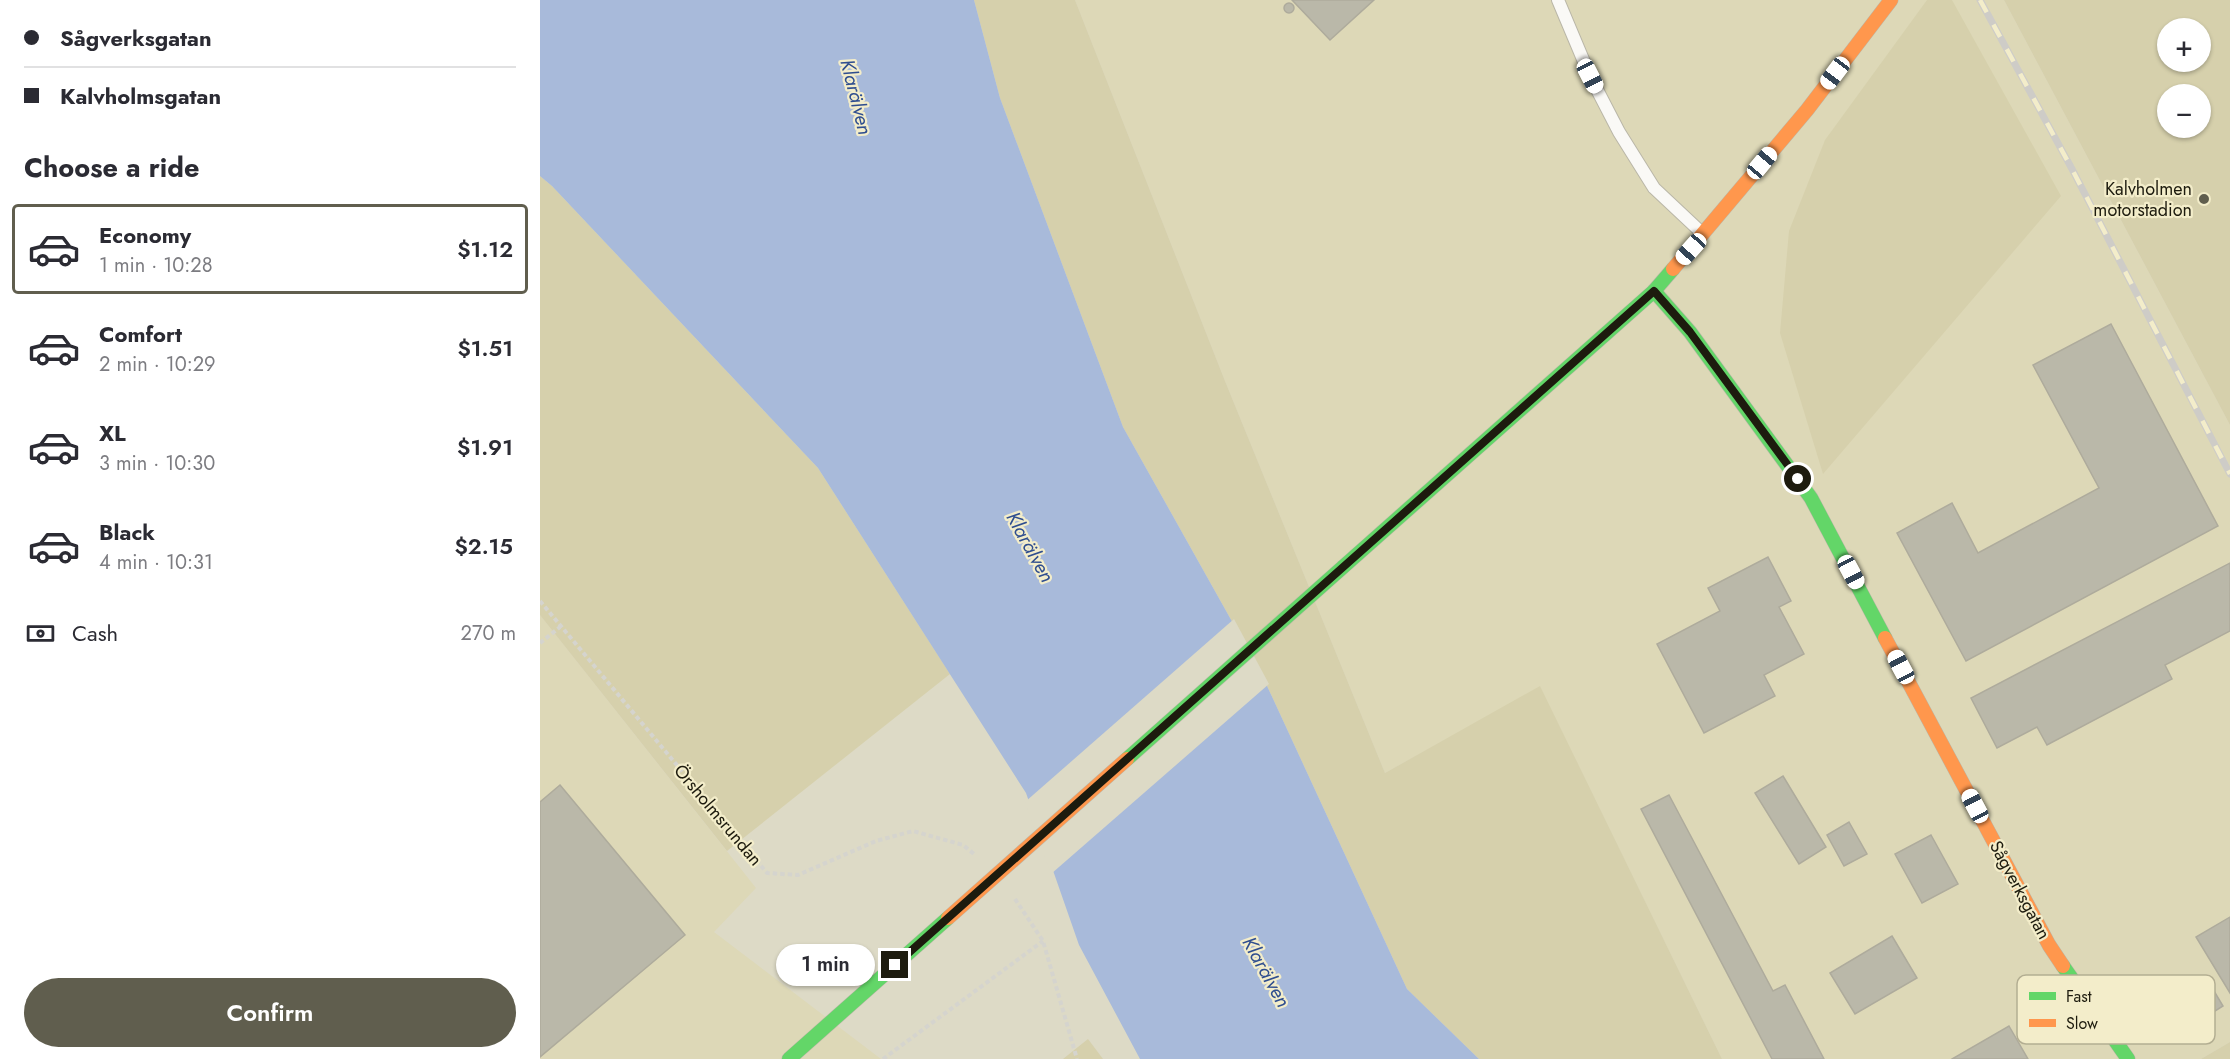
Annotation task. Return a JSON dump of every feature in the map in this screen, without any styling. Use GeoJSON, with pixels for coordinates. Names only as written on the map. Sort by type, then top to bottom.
{"type":"FeatureCollection","features":[{"type":"Feature","properties":{"kind":"street"},"geometry":{"type":"LineString","coordinates":[[789,1059],[1654,291],[1807,110],[1891,0]]}},
{"type":"Feature","properties":{"kind":"street","name":"Sågverksgatan"},"geometry":{"type":"LineString","coordinates":[[1654,291],[1690,332],[1811,498],[2049,945],[2070,975]]}},
{"type":"Feature","properties":{"kind":"street","name":"Sågverksgatan"},"geometry":{"type":"LineString","coordinates":[[2118,1044],[2128,1059]]}},
{"type":"Feature","properties":{"kind":"lane"},"geometry":{"type":"LineString","coordinates":[[1558,0],[1590,76],[1619,132],[1654,188],[1704,234]]}},
{"type":"Feature","properties":{"kind":"path","name":"Örsholmsrundan"},"geometry":{"type":"LineString","coordinates":[[540,601],[767,873],[798,875],[876,841],[913,831],[963,845],[976,856]]}},
{"type":"Feature","properties":{"kind":"path"},"geometry":{"type":"LineString","coordinates":[[540,643],[560,627]]}},
{"type":"Feature","properties":{"kind":"path"},"geometry":{"type":"LineString","coordinates":[[1009,890],[1043,941],[1077,1059]]}},
{"type":"Feature","properties":{"kind":"path"},"geometry":{"type":"LineString","coordinates":[[883,1059],[1043,941]]}},
{"type":"Feature","properties":{"kind":"shaded area"},"geometry":{"type":"Polygon","coordinates":[[[974,0],[1075,0],[1225,381],[1385,773],[1540,686],[1722,1059],[1479,1059],[1407,989],[1262,675],[1123,427],[1000,98],[974,0]]]}},
{"type":"Feature","properties":{"kind":"shaded area"},"geometry":{"type":"Polygon","coordinates":[[[1075,0],[2004,0],[2230,425],[2230,1042],[2201,1059],[1722,1059],[1540,687],[1385,773],[1225,381],[1075,0]]]}},
{"type":"Feature","properties":{"kind":"shaded area"},"geometry":{"type":"Polygon","coordinates":[[[1927,0],[1952,0],[2061,196],[1823,474],[1780,333],[1789,231],[1825,140],[1927,0]]]}},
{"type":"Feature","properties":{"kind":"shaded area"},"geometry":{"type":"Polygon","coordinates":[[[2004,0],[2230,0],[2230,425],[2004,0]]]}},
{"type":"Feature","properties":{"kind":"shaded area"},"geometry":{"type":"Polygon","coordinates":[[[540,176],[818,468],[950,674],[727,851],[540,615],[540,176]]]}},
{"type":"Feature","properties":{"kind":"shaded area"},"geometry":{"type":"Polygon","coordinates":[[[540,615],[756,888],[714,932],[881,1059],[540,1059],[540,615]]]}},
{"type":"Feature","properties":{"kind":"shaded area"},"geometry":{"type":"Polygon","coordinates":[[[1088,1039],[1103,1059],[1063,1059],[1088,1039]]]}},
{"type":"Feature","properties":{"kind":"shaded area"},"geometry":{"type":"Polygon","coordinates":[[[2230,1042],[2230,1059],[2201,1059],[2230,1042]]]}},
{"type":"Feature","properties":{"kind":"water","name":"Klarälven"},"geometry":{"type":"Polygon","coordinates":[[[540,0],[974,0],[1000,98],[1123,427],[1262,675],[1407,989],[1479,1059],[1140,1059],[1079,945],[1026,793],[818,468],[540,176],[540,0]]]}},
{"type":"Feature","properties":{"kind":"pier"},"geometry":{"type":"Polygon","coordinates":[[[1234,619],[1269,684],[1051,874],[1025,802],[1234,619]]]}},
{"type":"Feature","properties":{"kind":"building"},"geometry":{"type":"Polygon","coordinates":[[[1292,0],[1374,0],[1330,40],[1292,0]]]}},
{"type":"Feature","properties":{"kind":"building"},"geometry":{"type":"Polygon","coordinates":[[[1289,3],[1293,4],[1293,12],[1289,13],[1285,12],[1284,8],[1285,4],[1289,3]]]}},
{"type":"Feature","properties":{"kind":"building"},"geometry":{"type":"Polygon","coordinates":[[[2111,324],[2218,526],[1966,661],[1897,533],[1952,503],[1978,553],[2099,488],[2033,365],[2111,324]]]}},
{"type":"Feature","properties":{"kind":"building"},"geometry":{"type":"Polygon","coordinates":[[[1768,557],[1791,601],[1779,607],[1804,654],[1764,675],[1775,696],[1704,733],[1657,644],[1720,611],[1708,588],[1768,557]]]}},
{"type":"Feature","properties":{"kind":"building"},"geometry":{"type":"Polygon","coordinates":[[[2230,563],[2230,631],[2165,665],[2172,679],[2047,745],[2037,727],[1997,748],[1971,698],[2230,563]]]}},
{"type":"Feature","properties":{"kind":"building"},"geometry":{"type":"Polygon","coordinates":[[[1783,776],[1826,847],[1799,864],[1755,793],[1783,776]]]}},
{"type":"Feature","properties":{"kind":"building"},"geometry":{"type":"Polygon","coordinates":[[[560,785],[685,935],[540,1057],[540,802],[560,785]]]}},
{"type":"Feature","properties":{"kind":"building"},"geometry":{"type":"Polygon","coordinates":[[[1669,795],[1773,991],[1785,985],[1824,1059],[1772,1059],[1641,809],[1669,795]]]}},
{"type":"Feature","properties":{"kind":"building"},"geometry":{"type":"Polygon","coordinates":[[[1849,822],[1867,854],[1844,866],[1827,835],[1849,822]]]}},
{"type":"Feature","properties":{"kind":"building"},"geometry":{"type":"Polygon","coordinates":[[[1931,835],[1958,884],[1922,903],[1895,854],[1931,835]]]}},
{"type":"Feature","properties":{"kind":"building"},"geometry":{"type":"Polygon","coordinates":[[[2230,917],[2230,993],[2196,937],[2230,917]]]}},
{"type":"Feature","properties":{"kind":"building"},"geometry":{"type":"Polygon","coordinates":[[[1892,936],[1917,978],[1855,1014],[1830,973],[1892,936]]]}},
{"type":"Feature","properties":{"kind":"building"},"geometry":{"type":"Polygon","coordinates":[[[2215,993],[2223,1006],[2215,1011],[2215,993]]]}},
{"type":"Feature","properties":{"kind":"building"},"geometry":{"type":"Polygon","coordinates":[[[2009,1026],[2017,1044],[2019,1044],[2028,1059],[1952,1059],[2009,1026]]]}},
{"type":"Feature","properties":{"kind":"railway"},"geometry":{"type":"LineString","coordinates":[[1980,0],[2072,169],[2230,474]]}},
{"type":"Feature","properties":{"kind":"traffic: fast"},"geometry":{"type":"LineString","coordinates":[[1343,567],[1654,291],[1673,269]]}},
{"type":"Feature","properties":{"kind":"traffic: fast"},"geometry":{"type":"LineString","coordinates":[[1654,291],[1690,332],[1811,498],[1885,638]]}},
{"type":"Feature","properties":{"kind":"traffic: fast"},"geometry":{"type":"LineString","coordinates":[[1127,759],[1343,567]]}},
{"type":"Feature","properties":{"kind":"traffic: fast"},"geometry":{"type":"LineString","coordinates":[[789,1059],[948,918]]}},
{"type":"Feature","properties":{"kind":"traffic: fast"},"geometry":{"type":"LineString","coordinates":[[2063,966],[2069,975]]}},
{"type":"Feature","properties":{"kind":"traffic: fast"},"geometry":{"type":"LineString","coordinates":[[2118,1044],[2128,1059]]}},
{"type":"Feature","properties":{"kind":"traffic: slow"},"geometry":{"type":"LineString","coordinates":[[1673,269],[1807,110],[1891,0]]}},
{"type":"Feature","properties":{"kind":"traffic: slow"},"geometry":{"type":"LineString","coordinates":[[1885,638],[2049,945],[2063,966]]}},
{"type":"Feature","properties":{"kind":"traffic: slow"},"geometry":{"type":"LineString","coordinates":[[948,918],[1127,759]]}},
{"type":"Feature","properties":{"kind":"place","name":"Kalvholmen motorstadion"},"geometry":{"type":"Point","coordinates":[2204,199]}},
{"type":"Feature","properties":{"kind":"route"},"geometry":{"type":"LineString","coordinates":[[895,965],[1654,291],[1690,332],[1798,479]]}}]}
